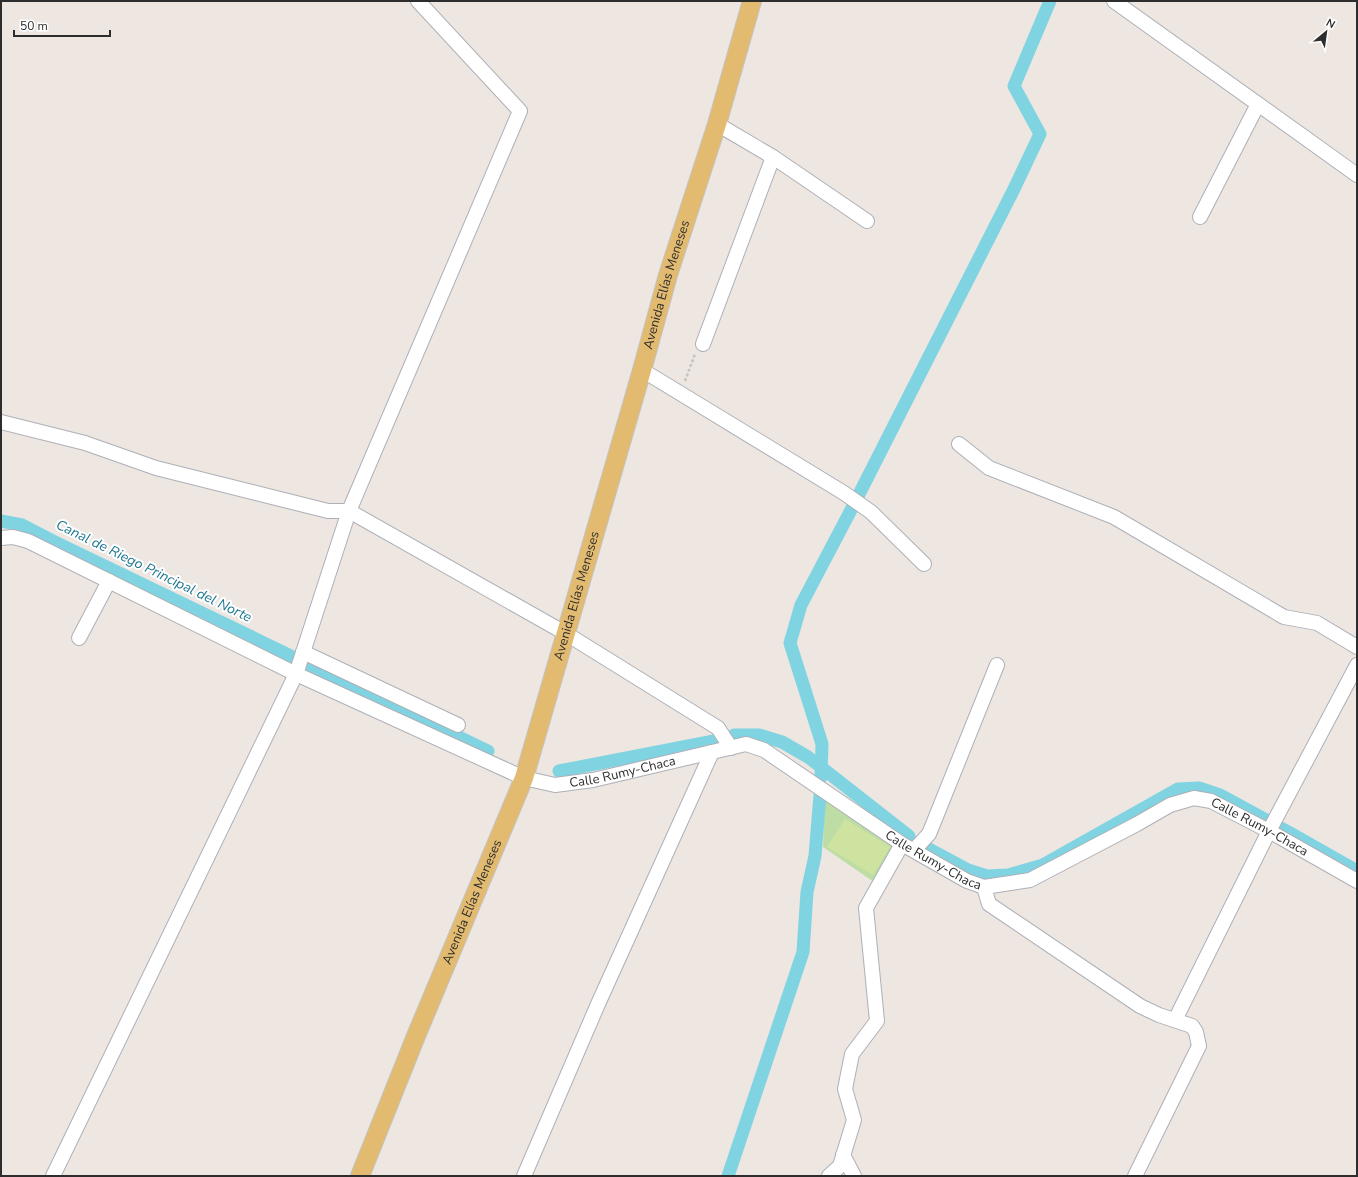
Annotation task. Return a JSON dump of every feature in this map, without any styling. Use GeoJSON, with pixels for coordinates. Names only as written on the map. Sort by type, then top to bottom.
{"type":"FeatureCollection","features":[{"type":"Feature","properties":{"kind":"main road","name":"Avenida Elías Meneses"},"geometry":{"type":"LineString","coordinates":[[360,1176],[416,1036],[524,778],[668,275],[717,124],[752,1]]}},
{"type":"Feature","properties":{"kind":"street"},"geometry":{"type":"LineString","coordinates":[[53,1176],[296,674],[349,511],[520,111],[418,1]]}},
{"type":"Feature","properties":{"kind":"street"},"geometry":{"type":"LineString","coordinates":[[1114,1],[1357,175]]}},
{"type":"Feature","properties":{"kind":"street"},"geometry":{"type":"LineString","coordinates":[[1200,217],[1258,104]]}},
{"type":"Feature","properties":{"kind":"street"},"geometry":{"type":"LineString","coordinates":[[717,124],[773,157],[867,220]]}},
{"type":"Feature","properties":{"kind":"street"},"geometry":{"type":"LineString","coordinates":[[703,344],[773,157]]}},
{"type":"Feature","properties":{"kind":"street"},"geometry":{"type":"LineString","coordinates":[[642,370],[844,492],[871,512],[924,564]]}},
{"type":"Feature","properties":{"kind":"street"},"geometry":{"type":"LineString","coordinates":[[1,422],[85,443],[156,468],[328,511],[349,511],[565,633],[718,728],[731,748]]}},
{"type":"Feature","properties":{"kind":"street"},"geometry":{"type":"LineString","coordinates":[[959,444],[989,468],[1114,517],[1284,617],[1317,623],[1357,647]]}},
{"type":"Feature","properties":{"kind":"street","name":"Calle Rumy-Chaca"},"geometry":{"type":"LineString","coordinates":[[1,538],[13,537],[28,541],[296,674],[524,778],[555,785],[592,780],[746,744],[764,750],[908,847],[967,881],[984,887],[1030,880],[1170,805],[1194,798],[1211,801],[1270,830],[1357,881]]}},
{"type":"Feature","properties":{"kind":"street"},"geometry":{"type":"LineString","coordinates":[[79,638],[108,581]]}},
{"type":"Feature","properties":{"kind":"street"},"geometry":{"type":"LineString","coordinates":[[303,652],[458,725]]}},
{"type":"Feature","properties":{"kind":"street"},"geometry":{"type":"LineString","coordinates":[[829,1176],[840,1166],[854,1120],[845,1089],[852,1054],[877,1021],[866,908],[908,847],[929,834],[997,665]]}},
{"type":"Feature","properties":{"kind":"street"},"geometry":{"type":"LineString","coordinates":[[1174,1020],[1278,814],[1357,665]]}},
{"type":"Feature","properties":{"kind":"street"},"geometry":{"type":"LineString","coordinates":[[524,1176],[602,996],[712,752]]}},
{"type":"Feature","properties":{"kind":"street"},"geometry":{"type":"LineString","coordinates":[[984,887],[989,904],[1140,1006],[1159,1015],[1192,1026],[1196,1032],[1199,1046],[1135,1176]]}},
{"type":"Feature","properties":{"kind":"street"},"geometry":{"type":"LineString","coordinates":[[844,1155],[854,1176]]}},
{"type":"Feature","properties":{"kind":"path"},"geometry":{"type":"LineString","coordinates":[[680,394],[696,350],[703,344]]}},
{"type":"Feature","properties":{"kind":"green space"},"geometry":{"type":"Polygon","coordinates":[[[825,799],[895,846],[874,882],[823,847],[825,799]]]}},
{"type":"Feature","properties":{"kind":"green space"},"geometry":{"type":"Polygon","coordinates":[[[845,819],[890,847],[873,875],[827,847],[845,819]]]}},
{"type":"Feature","properties":{"kind":"waterway"},"geometry":{"type":"LineString","coordinates":[[821,777],[822,744],[790,643],[801,605],[851,510],[1014,189],[1040,134],[1014,86],[1050,1]]}},
{"type":"Feature","properties":{"kind":"waterway","name":"Canal de Riego Principal del Norte"},"geometry":{"type":"LineString","coordinates":[[1,521],[22,525],[291,656]]}},
{"type":"Feature","properties":{"kind":"waterway","name":"Canal de Riego Principal del Norte"},"geometry":{"type":"LineString","coordinates":[[310,665],[488,751]]}},
{"type":"Feature","properties":{"kind":"waterway","name":"Canal de Riego Principal del Norte"},"geometry":{"type":"LineString","coordinates":[[734,735],[759,735],[782,742],[808,757],[909,836]]}},
{"type":"Feature","properties":{"kind":"waterway","name":"Canal de Riego Principal del Norte"},"geometry":{"type":"LineString","coordinates":[[559,771],[714,741]]}},
{"type":"Feature","properties":{"kind":"waterway","name":"Canal de Riego Principal del Norte"},"geometry":{"type":"LineString","coordinates":[[927,848],[968,870],[987,876],[1008,875],[1043,865],[1178,789],[1199,788],[1220,795],[1357,871]]}},
{"type":"Feature","properties":{"kind":"waterway"},"geometry":{"type":"LineString","coordinates":[[728,1176],[803,952],[807,892],[815,856],[820,795]]}}]}
